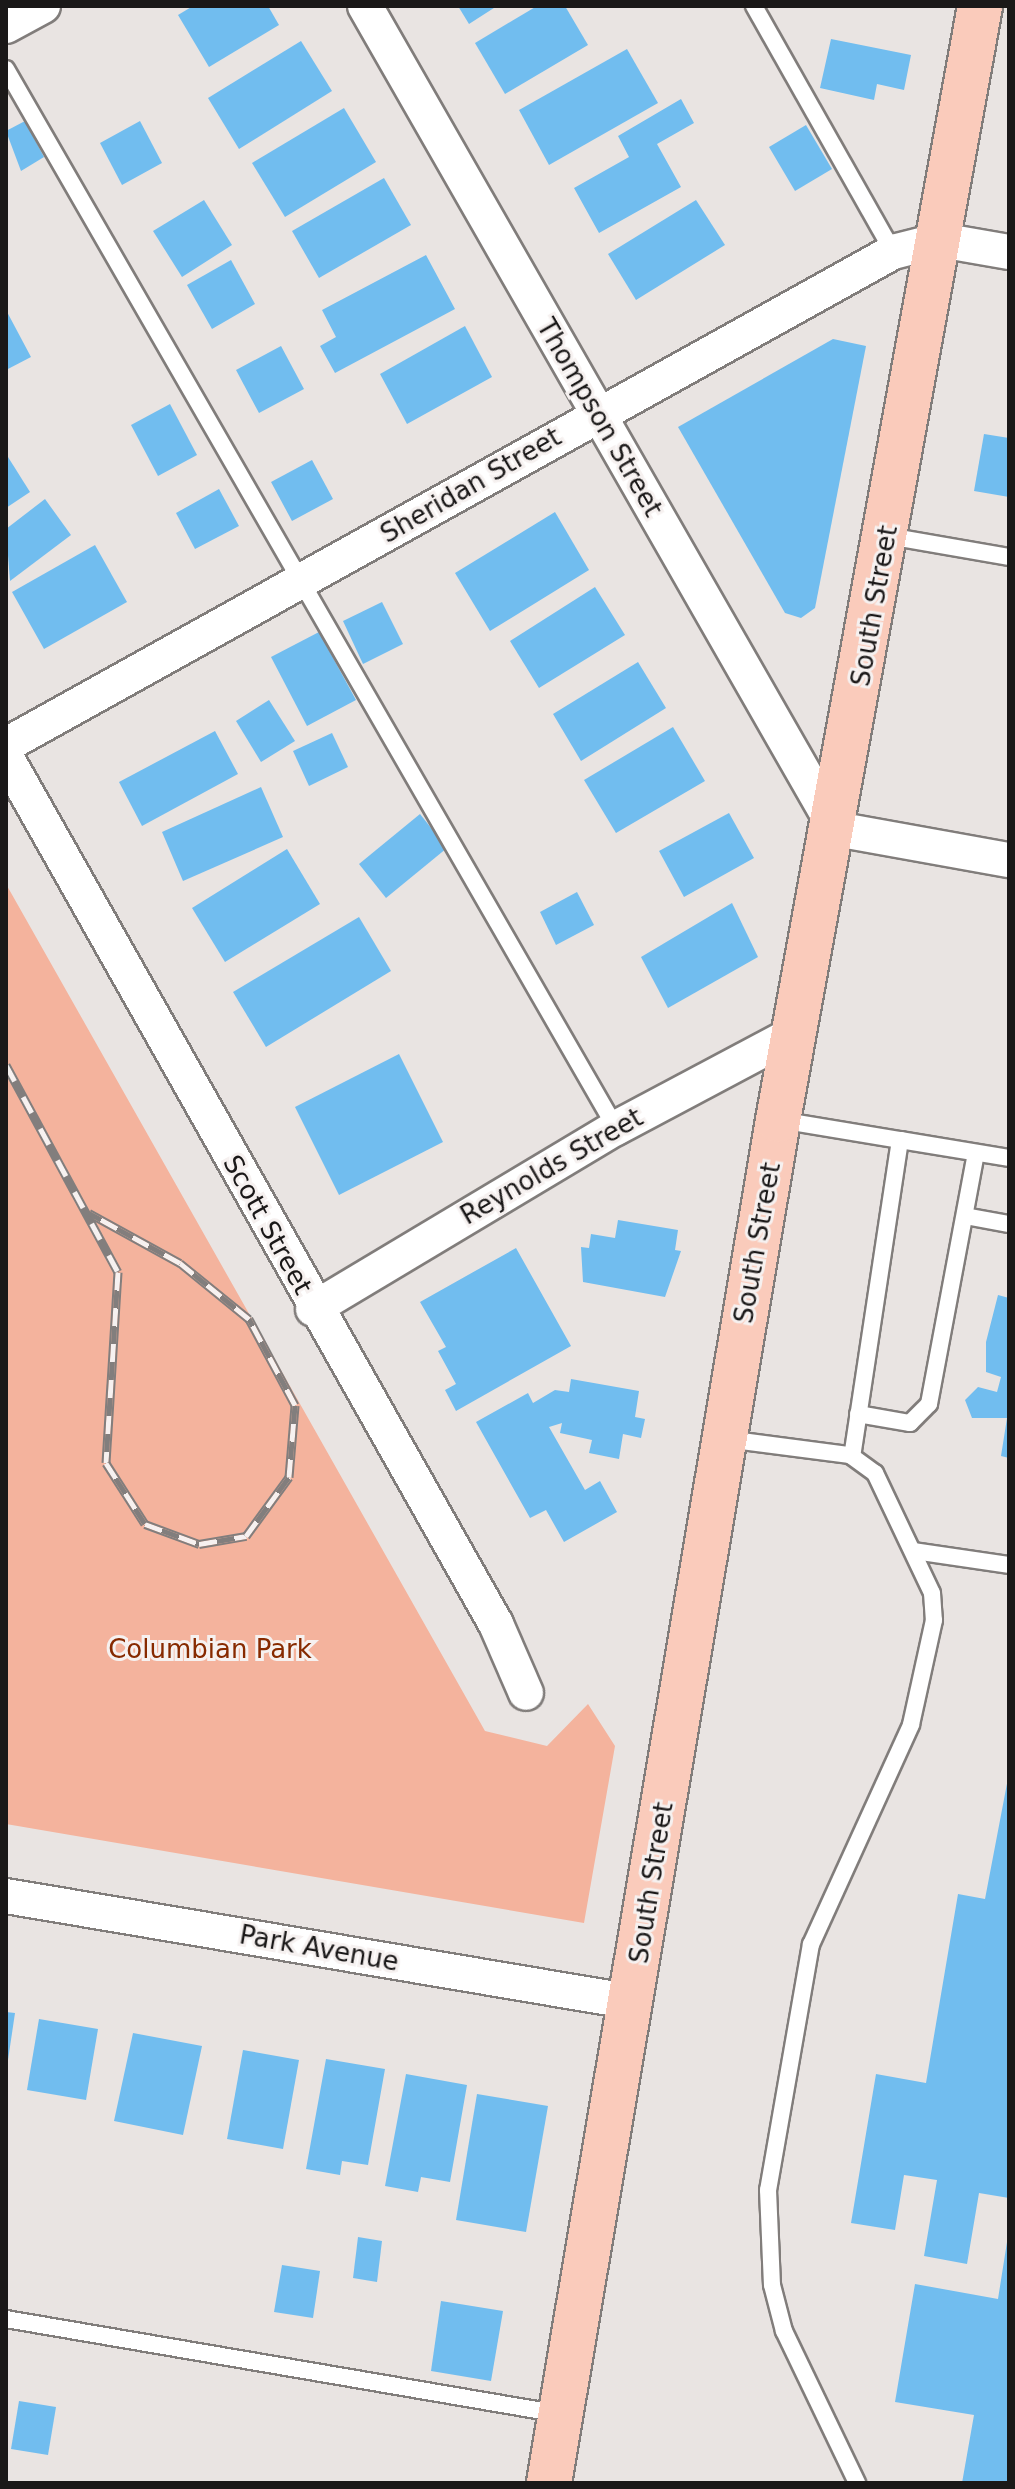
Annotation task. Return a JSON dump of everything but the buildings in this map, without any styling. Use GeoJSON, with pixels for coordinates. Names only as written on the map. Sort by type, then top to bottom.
{"type":"FeatureCollection","features":[{"type":"Feature","properties":{"kind":"main road","name":"South Street"},"geometry":{"type":"LineString","coordinates":[[549,2483],[633,2002],[778,1120],[836,829],[980,6]]}},
{"type":"Feature","properties":{"kind":"street"},"geometry":{"type":"LineString","coordinates":[[6,26],[43,6]]}},
{"type":"Feature","properties":{"kind":"street","name":"Thompson Street"},"geometry":{"type":"LineString","coordinates":[[365,6],[596,415],[836,829]]}},
{"type":"Feature","properties":{"kind":"street"},"geometry":{"type":"LineString","coordinates":[[940,240],[1009,252]]}},
{"type":"Feature","properties":{"kind":"street","name":"Sheridan Street"},"geometry":{"type":"LineString","coordinates":[[6,745],[893,252],[940,240]]}},
{"type":"Feature","properties":{"kind":"street","name":"Scott Street"},"geometry":{"type":"LineString","coordinates":[[6,757],[313,1309],[496,1624],[526,1693]]}},
{"type":"Feature","properties":{"kind":"street"},"geometry":{"type":"LineString","coordinates":[[836,829],[1009,860]]}},
{"type":"Feature","properties":{"kind":"street","name":"Reynolds Street"},"geometry":{"type":"LineString","coordinates":[[313,1309],[616,1128],[795,1033]]}},
{"type":"Feature","properties":{"kind":"street","name":"Park Avenue"},"geometry":{"type":"LineString","coordinates":[[6,1896],[633,2002]]}},
{"type":"Feature","properties":{"kind":"lane"},"geometry":{"type":"LineString","coordinates":[[754,6],[893,252]]}},
{"type":"Feature","properties":{"kind":"lane"},"geometry":{"type":"LineString","coordinates":[[6,69],[304,581],[616,1128]]}},
{"type":"Feature","properties":{"kind":"lane"},"geometry":{"type":"LineString","coordinates":[[888,536],[1009,557]]}},
{"type":"Feature","properties":{"kind":"lane"},"geometry":{"type":"LineString","coordinates":[[778,1120],[1009,1158]]}},
{"type":"Feature","properties":{"kind":"lane"},"geometry":{"type":"LineString","coordinates":[[852,1456],[900,1140]]}},
{"type":"Feature","properties":{"kind":"lane"},"geometry":{"type":"LineString","coordinates":[[858,1414],[910,1423],[923,1417],[976,1153]]}},
{"type":"Feature","properties":{"kind":"lane"},"geometry":{"type":"LineString","coordinates":[[965,1216],[1009,1224]]}},
{"type":"Feature","properties":{"kind":"lane"},"geometry":{"type":"LineString","coordinates":[[725,1439],[852,1456],[875,1473],[931,1588],[934,1620],[911,1725],[811,1944],[768,2190],[772,2285],[784,2331],[857,2483]]}},
{"type":"Feature","properties":{"kind":"lane"},"geometry":{"type":"LineString","coordinates":[[914,1551],[1009,1565]]}},
{"type":"Feature","properties":{"kind":"lane"},"geometry":{"type":"LineString","coordinates":[[6,2319],[561,2414]]}},
{"type":"Feature","properties":{"kind":"green space","name":"Columbian Park"},"geometry":{"type":"Polygon","coordinates":[[[6,884],[485,1731],[547,1746],[588,1704],[615,1746],[584,1923],[6,1824],[6,884]]]}},
{"type":"Feature","properties":{"kind":"railway"},"geometry":{"type":"LineString","coordinates":[[6,1065],[118,1272],[106,1463],[145,1524],[199,1544],[246,1536],[289,1477],[295,1405],[249,1319],[180,1263],[89,1213]]}}]}
